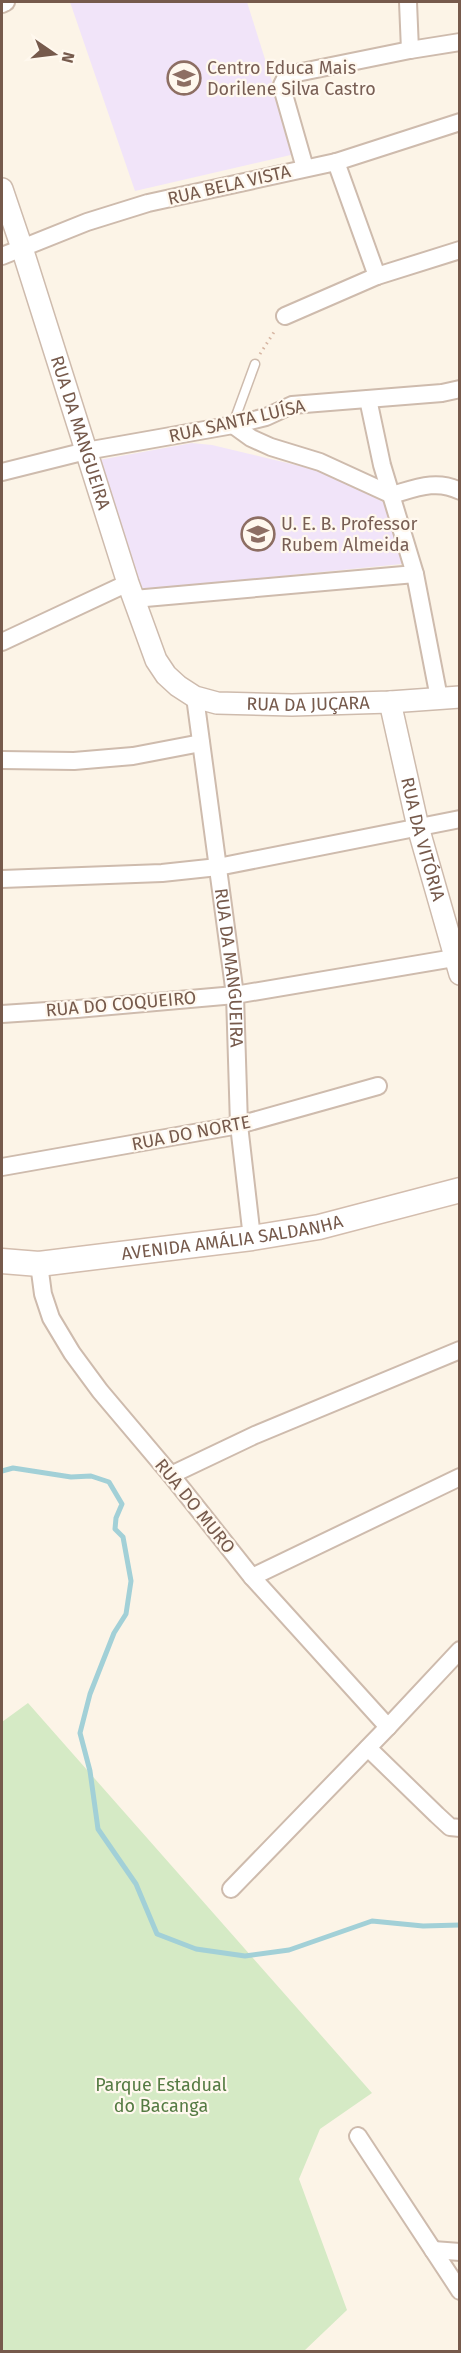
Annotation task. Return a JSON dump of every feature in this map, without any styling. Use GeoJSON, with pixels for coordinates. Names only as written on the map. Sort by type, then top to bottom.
{"type":"FeatureCollection","features":[{"type":"Feature","properties":{"kind":"main road","name":"AVENIDA AMÁLIA SALDANHA"},"geometry":{"type":"LineString","coordinates":[[2,1261],[39,1264],[252,1238],[319,1227],[459,1190]]}},
{"type":"Feature","properties":{"kind":"street"},"geometry":{"type":"LineString","coordinates":[[2,4],[6,2]]}},
{"type":"Feature","properties":{"kind":"street"},"geometry":{"type":"LineString","coordinates":[[408,2],[410,50]]}},
{"type":"Feature","properties":{"kind":"street"},"geometry":{"type":"LineString","coordinates":[[305,168],[283,91],[284,80],[294,72],[459,42]]}},
{"type":"Feature","properties":{"kind":"street","name":"RUA BELA VISTA"},"geometry":{"type":"LineString","coordinates":[[2,256],[87,222],[148,203],[336,162],[459,122]]}},
{"type":"Feature","properties":{"kind":"street"},"geometry":{"type":"LineString","coordinates":[[336,162],[377,276]]}},
{"type":"Feature","properties":{"kind":"street","name":"RUA DA MANGUEIRA"},"geometry":{"type":"LineString","coordinates":[[2,189],[131,591],[156,660],[166,675]]}},
{"type":"Feature","properties":{"kind":"street"},"geometry":{"type":"LineString","coordinates":[[285,316],[377,276],[459,250]]}},
{"type":"Feature","properties":{"kind":"street","name":"RUA SANTA LUÍSA"},"geometry":{"type":"LineString","coordinates":[[2,472],[86,451],[233,425],[266,417],[292,405],[442,393],[459,389]]}},
{"type":"Feature","properties":{"kind":"street"},"geometry":{"type":"LineString","coordinates":[[368,399],[382,465],[449,698]]}},
{"type":"Feature","properties":{"kind":"street"},"geometry":{"type":"LineString","coordinates":[[233,425],[251,438],[271,447],[320,462],[392,495],[427,484],[448,485],[459,491]]}},
{"type":"Feature","properties":{"kind":"street"},"geometry":{"type":"LineString","coordinates":[[2,642],[131,591],[414,574]]}},
{"type":"Feature","properties":{"kind":"street","name":"RUA DA JUÇARA"},"geometry":{"type":"LineString","coordinates":[[166,675],[195,697],[218,703],[390,702],[449,698]]}},
{"type":"Feature","properties":{"kind":"street","name":"RUA DA MANGUEIRA"},"geometry":{"type":"LineString","coordinates":[[195,697],[235,994],[239,1125],[252,1238]]}},
{"type":"Feature","properties":{"kind":"street","name":"RUA DA VITÓRIA"},"geometry":{"type":"LineString","coordinates":[[390,702],[418,826],[458,963]]}},
{"type":"Feature","properties":{"kind":"street"},"geometry":{"type":"LineString","coordinates":[[2,760],[74,762],[133,756],[201,743]]}},
{"type":"Feature","properties":{"kind":"street"},"geometry":{"type":"LineString","coordinates":[[2,879],[162,873],[218,867],[459,819]]}},
{"type":"Feature","properties":{"kind":"street","name":"RUA DO COQUEIRO"},"geometry":{"type":"LineString","coordinates":[[2,1014],[235,994],[458,963]]}},
{"type":"Feature","properties":{"kind":"street","name":"RUA DO NORTE"},"geometry":{"type":"LineString","coordinates":[[2,1167],[239,1125],[378,1086]]}},
{"type":"Feature","properties":{"kind":"street","name":"RUA DO MURO"},"geometry":{"type":"LineString","coordinates":[[39,1264],[51,1318],[72,1353],[100,1391],[171,1475],[252,1577],[388,1727]]}},
{"type":"Feature","properties":{"kind":"street"},"geometry":{"type":"LineString","coordinates":[[171,1475],[255,1435],[459,1350]]}},
{"type":"Feature","properties":{"kind":"street"},"geometry":{"type":"LineString","coordinates":[[252,1577],[459,1477]]}},
{"type":"Feature","properties":{"kind":"street"},"geometry":{"type":"LineString","coordinates":[[231,1889],[368,1748],[459,1650]]}},
{"type":"Feature","properties":{"kind":"street"},"geometry":{"type":"LineString","coordinates":[[368,1748],[450,1827],[459,1828]]}},
{"type":"Feature","properties":{"kind":"street"},"geometry":{"type":"LineString","coordinates":[[358,2136],[459,2291]]}},
{"type":"Feature","properties":{"kind":"street"},"geometry":{"type":"LineString","coordinates":[[433,2250],[459,2252]]}},
{"type":"Feature","properties":{"kind":"lane"},"geometry":{"type":"LineString","coordinates":[[233,425],[255,364]]}},
{"type":"Feature","properties":{"kind":"path"},"geometry":{"type":"LineString","coordinates":[[255,364],[285,316]]}},
{"type":"Feature","properties":{"kind":"shaded area","name":"Centro Educa Mais Dorilene Silva Castro"},"geometry":{"type":"Polygon","coordinates":[[[70,2],[247,2],[295,154],[135,191],[70,2]]]}},
{"type":"Feature","properties":{"kind":"shaded area","name":"U. E. B. Professor Rubem Almeida"},"geometry":{"type":"Polygon","coordinates":[[[192,443],[212,445],[329,473],[385,503],[402,564],[142,590],[99,460],[192,443]]]}},
{"type":"Feature","properties":{"kind":"green space","name":"Parque Estadual do Bacanga"},"geometry":{"type":"Polygon","coordinates":[[[28,1703],[372,2093],[320,2129],[299,2179],[347,2310],[304,2351],[2,2351],[2,1722],[28,1703]]]}},
{"type":"Feature","properties":{"kind":"waterway"},"geometry":{"type":"LineString","coordinates":[[2,1471],[13,1468],[71,1477],[91,1476],[109,1482],[122,1504],[116,1518],[115,1529],[123,1537],[131,1581],[126,1614],[114,1633],[90,1694],[80,1733],[90,1771],[98,1829],[136,1884],[157,1934],[196,1949],[245,1956],[289,1950],[372,1921],[423,1926],[460,1925]]}},
{"type":"Feature","properties":{"kind":"place","name":"Centro Educa Mais Dorilene Silva Castro"},"geometry":{"type":"Point","coordinates":[184,78]}},
{"type":"Feature","properties":{"kind":"place","name":"U. E. B. Professor Rubem Almeida"},"geometry":{"type":"Point","coordinates":[258,534]}}]}
